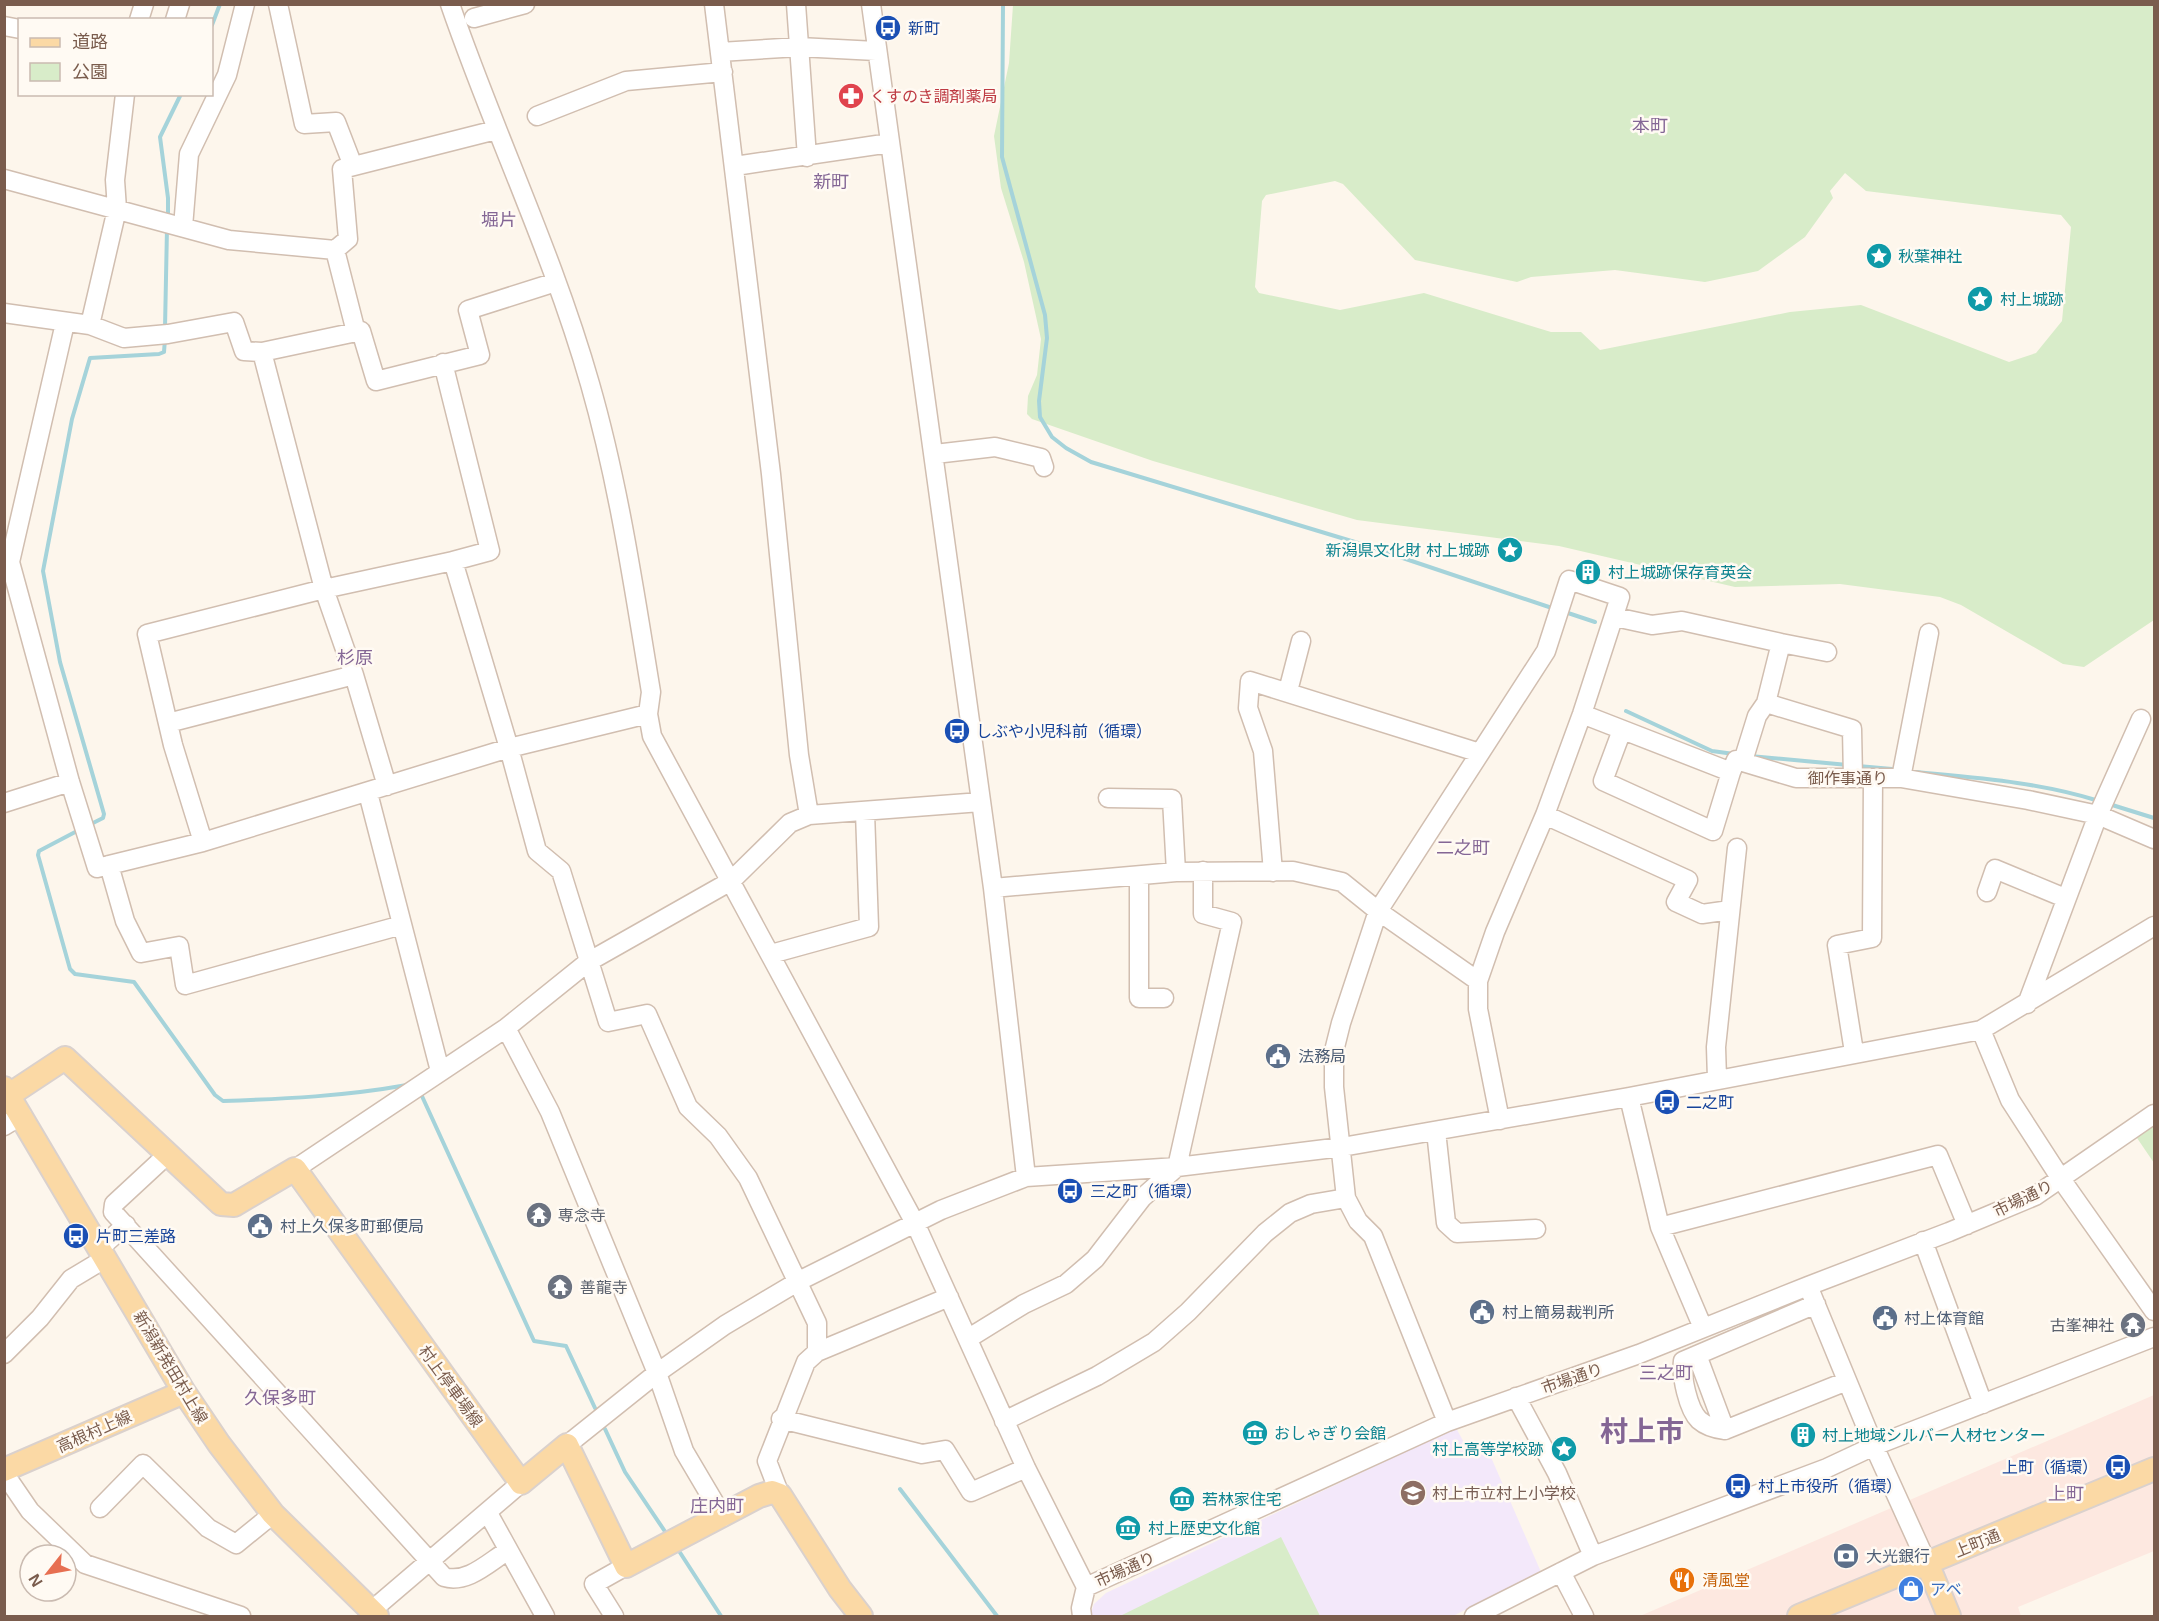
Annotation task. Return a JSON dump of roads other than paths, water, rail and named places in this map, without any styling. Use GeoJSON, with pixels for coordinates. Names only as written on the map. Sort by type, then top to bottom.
{"type":"FeatureCollection","features":[{"type":"Feature","properties":{"kind":"main road"},"geometry":{"type":"LineString","coordinates":[[7,1092],[65,1058],[221,1204],[234,1205],[295,1169]]}},
{"type":"Feature","properties":{"kind":"main road","name":"新潟新発田村上線"},"geometry":{"type":"LineString","coordinates":[[7,1092],[13,1121],[103,1253],[184,1392],[219,1444],[273,1514],[374,1614]]}},
{"type":"Feature","properties":{"kind":"main road","name":"村上停車場線"},"geometry":{"type":"LineString","coordinates":[[295,1169],[521,1484]]}},
{"type":"Feature","properties":{"kind":"main road","name":"高根村上線"},"geometry":{"type":"LineString","coordinates":[[4,1472],[184,1392]]}},
{"type":"Feature","properties":{"kind":"main road"},"geometry":{"type":"LineString","coordinates":[[521,1484],[567,1445],[627,1566],[759,1496],[771,1492],[780,1495],[840,1589],[861,1617]]}},
{"type":"Feature","properties":{"kind":"main road","name":"上町通"},"geometry":{"type":"LineString","coordinates":[[1799,1617],[2154,1469]]}},
{"type":"Feature","properties":{"kind":"main road"},"geometry":{"type":"LineString","coordinates":[[1927,1563],[1949,1617]]}},
{"type":"Feature","properties":{"kind":"street"},"geometry":{"type":"LineString","coordinates":[[183,227],[189,154],[227,75],[245,4]]}},
{"type":"Feature","properties":{"kind":"street"},"geometry":{"type":"LineString","coordinates":[[278,4],[304,124],[336,122],[352,166]]}},
{"type":"Feature","properties":{"kind":"street"},"geometry":{"type":"LineString","coordinates":[[450,4],[496,130],[556,282],[591,385],[612,469],[651,692],[648,714],[651,736],[916,1225],[1026,1468],[1086,1587],[1081,1608],[1083,1617]]}},
{"type":"Feature","properties":{"kind":"street"},"geometry":{"type":"LineString","coordinates":[[474,18],[525,4]]}},
{"type":"Feature","properties":{"kind":"street"},"geometry":{"type":"LineString","coordinates":[[714,4],[771,474],[799,755],[809,815]]}},
{"type":"Feature","properties":{"kind":"street"},"geometry":{"type":"LineString","coordinates":[[795,4],[807,157]]}},
{"type":"Feature","properties":{"kind":"street"},"geometry":{"type":"LineString","coordinates":[[871,4],[935,454],[993,888],[1026,1178]]}},
{"type":"Feature","properties":{"kind":"street"},"geometry":{"type":"LineString","coordinates":[[720,52],[799,47],[876,51]]}},
{"type":"Feature","properties":{"kind":"street"},"geometry":{"type":"LineString","coordinates":[[537,116],[626,81],[723,72]]}},
{"type":"Feature","properties":{"kind":"street"},"geometry":{"type":"LineString","coordinates":[[90,325],[117,209],[115,180],[125,96]]}},
{"type":"Feature","properties":{"kind":"street"},"geometry":{"type":"LineString","coordinates":[[4,179],[228,240],[335,250],[348,239],[342,169],[496,130]]}},
{"type":"Feature","properties":{"kind":"street"},"geometry":{"type":"LineString","coordinates":[[735,166],[890,143]]}},
{"type":"Feature","properties":{"kind":"street"},"geometry":{"type":"LineString","coordinates":[[335,250],[356,332]]}},
{"type":"Feature","properties":{"kind":"street"},"geometry":{"type":"LineString","coordinates":[[4,313],[90,325],[124,338],[168,334],[234,322],[244,351],[261,352],[361,331],[375,381],[480,355],[468,310],[556,282]]}},
{"type":"Feature","properties":{"kind":"street"},"geometry":{"type":"LineString","coordinates":[[65,323],[7,562],[97,868],[203,842],[509,748],[648,714]]}},
{"type":"Feature","properties":{"kind":"street"},"geometry":{"type":"LineString","coordinates":[[261,352],[324,589],[354,675],[387,786]]}},
{"type":"Feature","properties":{"kind":"street"},"geometry":{"type":"LineString","coordinates":[[203,842],[168,723],[147,634],[324,589],[490,551],[443,363]]}},
{"type":"Feature","properties":{"kind":"street"},"geometry":{"type":"LineString","coordinates":[[935,454],[995,447],[1041,458],[1044,467]]}},
{"type":"Feature","properties":{"kind":"street"},"geometry":{"type":"LineString","coordinates":[[453,561],[537,851],[561,871],[608,1022],[647,1014],[688,1107],[718,1136],[748,1178],[817,1323],[817,1352]]}},
{"type":"Feature","properties":{"kind":"street"},"geometry":{"type":"LineString","coordinates":[[1447,1422],[1373,1236],[1358,1221],[1346,1198],[1334,1087],[1334,1051],[1378,911],[1546,651],[1569,580],[1620,597],[1582,714],[1545,815],[1495,932],[1478,981],[1478,1009],[1500,1120]]}},
{"type":"Feature","properties":{"kind":"street"},"geometry":{"type":"LineString","coordinates":[[1615,617],[1652,625],[1682,621],[1827,652]]}},
{"type":"Feature","properties":{"kind":"street"},"geometry":{"type":"LineString","coordinates":[[1901,778],[1929,633]]}},
{"type":"Feature","properties":{"kind":"street"},"geometry":{"type":"LineString","coordinates":[[1288,691],[1301,641]]}},
{"type":"Feature","properties":{"kind":"street"},"geometry":{"type":"LineString","coordinates":[[1622,730],[1603,781],[1713,831],[1757,716],[1766,703],[1781,644]]}},
{"type":"Feature","properties":{"kind":"street"},"geometry":{"type":"LineString","coordinates":[[168,723],[354,675]]}},
{"type":"Feature","properties":{"kind":"street"},"geometry":{"type":"LineString","coordinates":[[1273,872],[1263,751],[1248,708],[1250,681],[1288,691],[1480,753]]}},
{"type":"Feature","properties":{"kind":"street"},"geometry":{"type":"LineString","coordinates":[[1766,703],[1852,729],[1853,778]]}},
{"type":"Feature","properties":{"kind":"street","name":"御作事通り"},"geometry":{"type":"LineString","coordinates":[[1582,714],[1622,730],[1737,767],[1796,778],[1901,778],[2098,815],[2154,839]]}},
{"type":"Feature","properties":{"kind":"street"},"geometry":{"type":"LineString","coordinates":[[2027,1004],[2098,815],[2141,719]]}},
{"type":"Feature","properties":{"kind":"street"},"geometry":{"type":"LineString","coordinates":[[1854,1052],[1837,945],[1872,938],[1873,778]]}},
{"type":"Feature","properties":{"kind":"street"},"geometry":{"type":"LineString","coordinates":[[4,803],[70,782]]}},
{"type":"Feature","properties":{"kind":"street"},"geometry":{"type":"LineString","coordinates":[[368,793],[440,1071]]}},
{"type":"Feature","properties":{"kind":"street"},"geometry":{"type":"LineString","coordinates":[[1108,798],[1172,799],[1176,872]]}},
{"type":"Feature","properties":{"kind":"street"},"geometry":{"type":"LineString","coordinates":[[295,1169],[506,1028],[588,962],[731,881],[790,823],[809,815],[981,802]]}},
{"type":"Feature","properties":{"kind":"street"},"geometry":{"type":"LineString","coordinates":[[771,954],[869,927],[865,812]]}},
{"type":"Feature","properties":{"kind":"street"},"geometry":{"type":"LineString","coordinates":[[1545,815],[1688,880],[1676,902],[1702,914],[1730,910]]}},
{"type":"Feature","properties":{"kind":"street"},"geometry":{"type":"LineString","coordinates":[[1717,1079],[1716,1047],[1737,848]]}},
{"type":"Feature","properties":{"kind":"street"},"geometry":{"type":"LineString","coordinates":[[109,865],[125,921],[141,953],[179,946],[185,986],[402,925]]}},
{"type":"Feature","properties":{"kind":"street"},"geometry":{"type":"LineString","coordinates":[[1986,892],[1995,869],[2065,898]]}},
{"type":"Feature","properties":{"kind":"street"},"geometry":{"type":"LineString","coordinates":[[969,1338],[1073,1278],[1095,1259],[1142,1198],[1176,1167],[1223,973],[1232,922],[1203,914],[1203,871]]}},
{"type":"Feature","properties":{"kind":"street"},"geometry":{"type":"LineString","coordinates":[[993,888],[1176,872],[1293,871],[1342,882],[1378,911],[1478,981]]}},
{"type":"Feature","properties":{"kind":"street"},"geometry":{"type":"LineString","coordinates":[[1139,876],[1139,998],[1164,998]]}},
{"type":"Feature","properties":{"kind":"street"},"geometry":{"type":"LineString","coordinates":[[567,1445],[657,1373],[725,1325],[799,1281],[984,1191],[1026,1178],[1176,1167],[1342,1147],[1629,1097],[1854,1052],[1981,1030],[2154,926]]}},
{"type":"Feature","properties":{"kind":"street"},"geometry":{"type":"LineString","coordinates":[[506,1028],[550,1112],[657,1373],[684,1451],[723,1517]]}},
{"type":"Feature","properties":{"kind":"street"},"geometry":{"type":"LineString","coordinates":[[1981,1030],[2010,1100],[2061,1179],[2154,1311]]}},
{"type":"Feature","properties":{"kind":"street"},"geometry":{"type":"LineString","coordinates":[[1629,1097],[1660,1227],[1703,1328]]}},
{"type":"Feature","properties":{"kind":"street","name":"市場通り"},"geometry":{"type":"LineString","coordinates":[[1086,1587],[1447,1422],[1639,1354],[2035,1196],[2154,1114]]}},
{"type":"Feature","properties":{"kind":"street"},"geometry":{"type":"LineString","coordinates":[[1436,1131],[1446,1223],[1457,1233],[1536,1230]]}},
{"type":"Feature","properties":{"kind":"street"},"geometry":{"type":"LineString","coordinates":[[168,1154],[114,1204],[113,1212],[444,1577],[455,1580],[467,1576],[507,1551]]}},
{"type":"Feature","properties":{"kind":"street"},"geometry":{"type":"LineString","coordinates":[[1660,1227],[1938,1155],[1967,1225]]}},
{"type":"Feature","properties":{"kind":"street"},"geometry":{"type":"LineString","coordinates":[[1004,1421],[1097,1376],[1154,1342],[1188,1312],[1265,1233],[1290,1214],[1311,1204],[1346,1198]]}},
{"type":"Feature","properties":{"kind":"street"},"geometry":{"type":"LineString","coordinates":[[4,1354],[40,1318],[71,1279],[103,1253],[126,1226]]}},
{"type":"Feature","properties":{"kind":"street"},"geometry":{"type":"LineString","coordinates":[[1923,1241],[1983,1404]]}},
{"type":"Feature","properties":{"kind":"street"},"geometry":{"type":"LineString","coordinates":[[1808,1286],[1874,1446],[1927,1563]]}},
{"type":"Feature","properties":{"kind":"street"},"geometry":{"type":"LineString","coordinates":[[780,1495],[767,1461],[781,1419],[806,1362],[817,1352],[950,1297]]}},
{"type":"Feature","properties":{"kind":"street"},"geometry":{"type":"LineString","coordinates":[[1816,1304],[1697,1355],[1725,1430],[1847,1381]]}},
{"type":"Feature","properties":{"kind":"street"},"geometry":{"type":"LineString","coordinates":[[1474,1617],[1593,1556],[1827,1468],[1874,1446],[2154,1337]]}},
{"type":"Feature","properties":{"kind":"street"},"geometry":{"type":"LineString","coordinates":[[1516,1397],[1557,1473],[1593,1556]]}},
{"type":"Feature","properties":{"kind":"street"},"geometry":{"type":"LineString","coordinates":[[781,1419],[922,1454],[945,1450],[971,1492],[1026,1468]]}},
{"type":"Feature","properties":{"kind":"street"},"geometry":{"type":"LineString","coordinates":[[100,1508],[143,1464],[208,1528],[237,1544],[273,1514]]}},
{"type":"Feature","properties":{"kind":"street"},"geometry":{"type":"LineString","coordinates":[[4,1472],[30,1511],[85,1564],[241,1617]]}},
{"type":"Feature","properties":{"kind":"street"},"geometry":{"type":"LineString","coordinates":[[374,1614],[431,1560],[521,1484]]}},
{"type":"Feature","properties":{"kind":"street"},"geometry":{"type":"LineString","coordinates":[[488,1513],[545,1617]]}},
{"type":"Feature","properties":{"kind":"street"},"geometry":{"type":"LineString","coordinates":[[614,1617],[594,1584],[627,1566]]}},
{"type":"Feature","properties":{"kind":"street"},"geometry":{"type":"LineString","coordinates":[[1561,1572],[1584,1617]]}},
{"type":"Feature","properties":{"kind":"waterway"},"geometry":{"type":"LineString","coordinates":[[213,22],[220,4]]}},
{"type":"Feature","properties":{"kind":"waterway"},"geometry":{"type":"LineString","coordinates":[[1003,4],[1002,157],[1045,315],[1047,338],[1039,401],[1040,417],[1052,437],[1091,462],[1358,543],[1555,609]]}},
{"type":"Feature","properties":{"kind":"waterway"},"geometry":{"type":"LineString","coordinates":[[168,217],[168,198],[160,137],[180,96]]}},
{"type":"Feature","properties":{"kind":"waterway"},"geometry":{"type":"LineString","coordinates":[[165,328],[167,228]]}},
{"type":"Feature","properties":{"kind":"waterway"},"geometry":{"type":"LineString","coordinates":[[89,825],[103,818],[104,814],[60,662],[43,571],[72,419],[90,358],[159,354],[164,352],[165,339]]}},
{"type":"Feature","properties":{"kind":"waterway"},"geometry":{"type":"LineString","coordinates":[[1565,612],[1595,622]]}},
{"type":"Feature","properties":{"kind":"waterway"},"geometry":{"type":"LineString","coordinates":[[1626,711],[1712,751],[1734,754]]}},
{"type":"Feature","properties":{"kind":"waterway"},"geometry":{"type":"LineString","coordinates":[[1750,756],[1848,765]]}},
{"type":"Feature","properties":{"kind":"waterway"},"geometry":{"type":"LineString","coordinates":[[1858,766],[1892,769]]}},
{"type":"Feature","properties":{"kind":"waterway"},"geometry":{"type":"LineString","coordinates":[[1915,772],[2031,785],[2099,801]]}},
{"type":"Feature","properties":{"kind":"waterway"},"geometry":{"type":"LineString","coordinates":[[2109,804],[2154,818]]}},
{"type":"Feature","properties":{"kind":"waterway"},"geometry":{"type":"LineString","coordinates":[[79,830],[39,851],[38,855],[70,969],[75,974],[134,982],[215,1095],[223,1101],[269,1099],[338,1094],[407,1085]]}},
{"type":"Feature","properties":{"kind":"waterway"},"geometry":{"type":"LineString","coordinates":[[421,1094],[534,1341],[566,1346],[595,1408]]}},
{"type":"Feature","properties":{"kind":"waterway"},"geometry":{"type":"LineString","coordinates":[[605,1429],[625,1472],[666,1533]]}},
{"type":"Feature","properties":{"kind":"waterway"},"geometry":{"type":"LineString","coordinates":[[900,1489],[997,1616]]}},
{"type":"Feature","properties":{"kind":"waterway"},"geometry":{"type":"LineString","coordinates":[[679,1551],[721,1616]]}},
{"type":"Feature","properties":{"kind":"place","name":"新町"},"geometry":{"type":"Point","coordinates":[888,28]}},
{"type":"Feature","properties":{"kind":"place","name":"くすのき調剤薬局"},"geometry":{"type":"Point","coordinates":[851,96]}},
{"type":"Feature","properties":{"kind":"place","name":"秋葉神社"},"geometry":{"type":"Point","coordinates":[1879,256]}},
{"type":"Feature","properties":{"kind":"place","name":"村上城跡"},"geometry":{"type":"Point","coordinates":[1980,299]}},
{"type":"Feature","properties":{"kind":"place","name":"新潟県文化財 村上城跡"},"geometry":{"type":"Point","coordinates":[1510,550]}},
{"type":"Feature","properties":{"kind":"place","name":"村上城跡保存育英会"},"geometry":{"type":"Point","coordinates":[1588,572]}},
{"type":"Feature","properties":{"kind":"place","name":"しぶや小児科前（循環）"},"geometry":{"type":"Point","coordinates":[957,731]}},
{"type":"Feature","properties":{"kind":"place","name":"法務局"},"geometry":{"type":"Point","coordinates":[1278,1056]}},
{"type":"Feature","properties":{"kind":"place","name":"二之町"},"geometry":{"type":"Point","coordinates":[1667,1102]}},
{"type":"Feature","properties":{"kind":"place","name":"三之町（循環）"},"geometry":{"type":"Point","coordinates":[1070,1191]}},
{"type":"Feature","properties":{"kind":"place","name":"専念寺"},"geometry":{"type":"Point","coordinates":[539,1215]}},
{"type":"Feature","properties":{"kind":"place","name":"村上久保多町郵便局"},"geometry":{"type":"Point","coordinates":[260,1226]}},
{"type":"Feature","properties":{"kind":"place","name":"片町三差路"},"geometry":{"type":"Point","coordinates":[76,1236]}},
{"type":"Feature","properties":{"kind":"place","name":"善龍寺"},"geometry":{"type":"Point","coordinates":[560,1287]}},
{"type":"Feature","properties":{"kind":"place","name":"村上簡易裁判所"},"geometry":{"type":"Point","coordinates":[1482,1312]}},
{"type":"Feature","properties":{"kind":"place","name":"村上体育館"},"geometry":{"type":"Point","coordinates":[1885,1318]}},
{"type":"Feature","properties":{"kind":"place","name":"古峯神社"},"geometry":{"type":"Point","coordinates":[2133,1325]}},
{"type":"Feature","properties":{"kind":"place","name":"おしゃぎり会館"},"geometry":{"type":"Point","coordinates":[1255,1433]}},
{"type":"Feature","properties":{"kind":"place","name":"村上地域シルバー人材センター"},"geometry":{"type":"Point","coordinates":[1803,1435]}},
{"type":"Feature","properties":{"kind":"place","name":"村上高等学校跡"},"geometry":{"type":"Point","coordinates":[1564,1449]}},
{"type":"Feature","properties":{"kind":"place","name":"上町（循環）"},"geometry":{"type":"Point","coordinates":[2118,1467]}},
{"type":"Feature","properties":{"kind":"place","name":"村上市役所（循環）"},"geometry":{"type":"Point","coordinates":[1738,1486]}},
{"type":"Feature","properties":{"kind":"place","name":"村上市立村上小学校"},"geometry":{"type":"Point","coordinates":[1413,1493]}},
{"type":"Feature","properties":{"kind":"place","name":"若林家住宅"},"geometry":{"type":"Point","coordinates":[1182,1499]}},
{"type":"Feature","properties":{"kind":"place","name":"村上歴史文化館"},"geometry":{"type":"Point","coordinates":[1128,1528]}},
{"type":"Feature","properties":{"kind":"place","name":"大光銀行"},"geometry":{"type":"Point","coordinates":[1846,1556]}},
{"type":"Feature","properties":{"kind":"place","name":"清風堂"},"geometry":{"type":"Point","coordinates":[1682,1580]}},
{"type":"Feature","properties":{"kind":"place","name":"アベ"},"geometry":{"type":"Point","coordinates":[1911,1589]}},
{"type":"Feature","properties":{"kind":"district","name":"本町"},"geometry":{"type":"Point","coordinates":[1650,126]}},
{"type":"Feature","properties":{"kind":"district","name":"新町"},"geometry":{"type":"Point","coordinates":[831,182]}},
{"type":"Feature","properties":{"kind":"district","name":"堀片"},"geometry":{"type":"Point","coordinates":[499,220]}},
{"type":"Feature","properties":{"kind":"district","name":"杉原"},"geometry":{"type":"Point","coordinates":[355,658]}},
{"type":"Feature","properties":{"kind":"district","name":"二之町"},"geometry":{"type":"Point","coordinates":[1463,848]}},
{"type":"Feature","properties":{"kind":"district","name":"三之町"},"geometry":{"type":"Point","coordinates":[1666,1373]}},
{"type":"Feature","properties":{"kind":"district","name":"久保多町"},"geometry":{"type":"Point","coordinates":[280,1398]}},
{"type":"Feature","properties":{"kind":"district","name":"村上市"},"geometry":{"type":"Point","coordinates":[1642,1431]}},
{"type":"Feature","properties":{"kind":"district","name":"上町"},"geometry":{"type":"Point","coordinates":[2066,1494]}},
{"type":"Feature","properties":{"kind":"district","name":"庄内町"},"geometry":{"type":"Point","coordinates":[717,1506]}}]}
